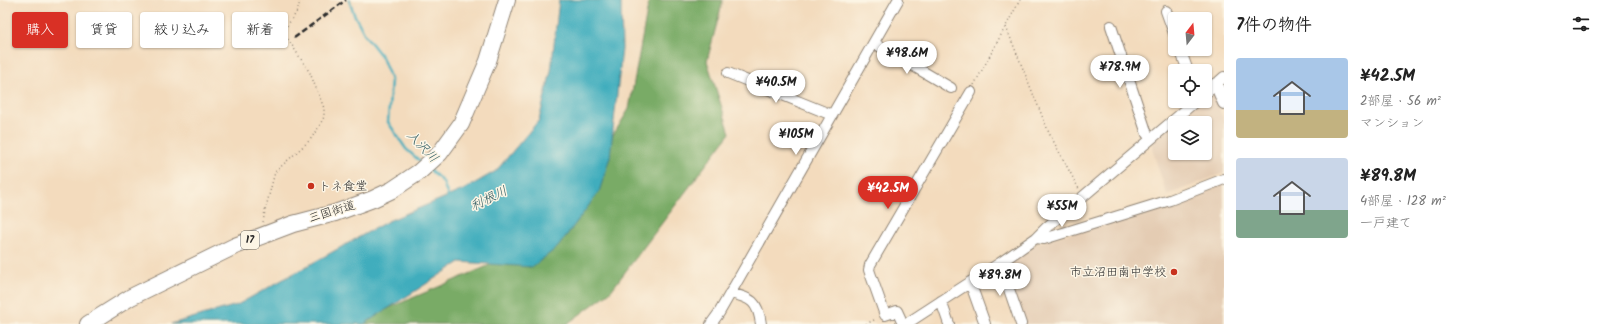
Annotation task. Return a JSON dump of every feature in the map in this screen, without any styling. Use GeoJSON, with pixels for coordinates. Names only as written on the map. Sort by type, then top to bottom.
{"type":"FeatureCollection","features":[{"type":"Feature","properties":{"kind":"highway","name":"三国街道"},"geometry":{"type":"LineString","coordinates":[[88,324],[131,297],[261,235],[293,224],[335,213],[373,199],[392,190],[423,169],[451,141],[467,112],[488,61],[507,0]]}},
{"type":"Feature","properties":{"kind":"street"},"geometry":{"type":"LineString","coordinates":[[710,324],[730,293],[898,0]]}},
{"type":"Feature","properties":{"kind":"street"},"geometry":{"type":"LineString","coordinates":[[1166,11],[1168,17]]}},
{"type":"Feature","properties":{"kind":"street"},"geometry":{"type":"LineString","coordinates":[[1111,26],[1147,134],[1151,139]]}},
{"type":"Feature","properties":{"kind":"street"},"geometry":{"type":"LineString","coordinates":[[874,43],[951,88]]}},
{"type":"Feature","properties":{"kind":"street"},"geometry":{"type":"LineString","coordinates":[[728,73],[832,115]]}},
{"type":"Feature","properties":{"kind":"street"},"geometry":{"type":"LineString","coordinates":[[1212,88],[1220,81]]}},
{"type":"Feature","properties":{"kind":"street"},"geometry":{"type":"LineString","coordinates":[[1220,81],[1224,103]]}},
{"type":"Feature","properties":{"kind":"street"},"geometry":{"type":"LineString","coordinates":[[971,92],[870,265],[869,270],[886,315],[897,311],[905,324],[1000,264],[1036,238],[1047,226],[1188,108]]}},
{"type":"Feature","properties":{"kind":"street"},"geometry":{"type":"LineString","coordinates":[[1036,238],[1044,239],[1170,200],[1224,179]]}},
{"type":"Feature","properties":{"kind":"street"},"geometry":{"type":"LineString","coordinates":[[1000,264],[1021,324]]}},
{"type":"Feature","properties":{"kind":"street"},"geometry":{"type":"LineString","coordinates":[[970,282],[985,324]]}},
{"type":"Feature","properties":{"kind":"street"},"geometry":{"type":"LineString","coordinates":[[730,293],[747,297],[759,309],[761,324]]}},
{"type":"Feature","properties":{"kind":"street"},"geometry":{"type":"LineString","coordinates":[[941,301],[949,324]]}},
{"type":"Feature","properties":{"kind":"path"},"geometry":{"type":"LineString","coordinates":[[261,235],[265,211],[275,172],[310,140],[324,116],[324,108],[310,73],[284,33],[285,28],[299,7],[299,0]]}},
{"type":"Feature","properties":{"kind":"path"},"geometry":{"type":"LineString","coordinates":[[971,92],[1020,0]]}},
{"type":"Feature","properties":{"kind":"path"},"geometry":{"type":"LineString","coordinates":[[1006,27],[1049,134],[1083,196]]}},
{"type":"Feature","properties":{"kind":"path"},"geometry":{"type":"LineString","coordinates":[[866,324],[886,315]]}},
{"type":"Feature","properties":{"kind":"shaded area"},"geometry":{"type":"Polygon","coordinates":[[[1213,93],[1224,121],[1224,173],[1167,195],[1152,149],[1152,142],[1168,128],[1168,160],[1212,160],[1212,116],[1182,116],[1192,108],[1212,108],[1213,93]]]}},
{"type":"Feature","properties":{"kind":"shaded area"},"geometry":{"type":"Polygon","coordinates":[[[1224,182],[1224,324],[1024,324],[1004,267],[1034,244],[1179,200],[1224,182]]]}},
{"type":"Feature","properties":{"kind":"green space"},"geometry":{"type":"Polygon","coordinates":[[[649,0],[723,0],[707,61],[730,133],[610,292],[567,324],[351,324],[549,240],[629,109],[649,0]]]}},
{"type":"Feature","properties":{"kind":"water","name":"利根川"},"geometry":{"type":"Polygon","coordinates":[[[559,0],[621,0],[622,49],[610,157],[599,192],[558,247],[532,267],[460,262],[364,324],[171,324],[237,305],[388,221],[463,190],[496,171],[539,120],[551,71],[559,0]]]}},
{"type":"Feature","properties":{"kind":"waterway","name":"入沢川"},"geometry":{"type":"LineString","coordinates":[[349,0],[354,14],[365,35],[382,57],[391,80],[388,122],[406,149],[421,162]]}},
{"type":"Feature","properties":{"kind":"waterway","name":"入沢川"},"geometry":{"type":"LineString","coordinates":[[429,169],[443,182],[449,199]]}},
{"type":"Feature","properties":{"kind":"railway"},"geometry":{"type":"LineString","coordinates":[[294,38],[346,0]]}},
{"type":"Feature","properties":{"kind":"place","name":"トネ食堂"},"geometry":{"type":"Point","coordinates":[311,186]}},
{"type":"Feature","properties":{"kind":"place","name":"市立沼田南中学校"},"geometry":{"type":"Point","coordinates":[1174,272]}}]}
